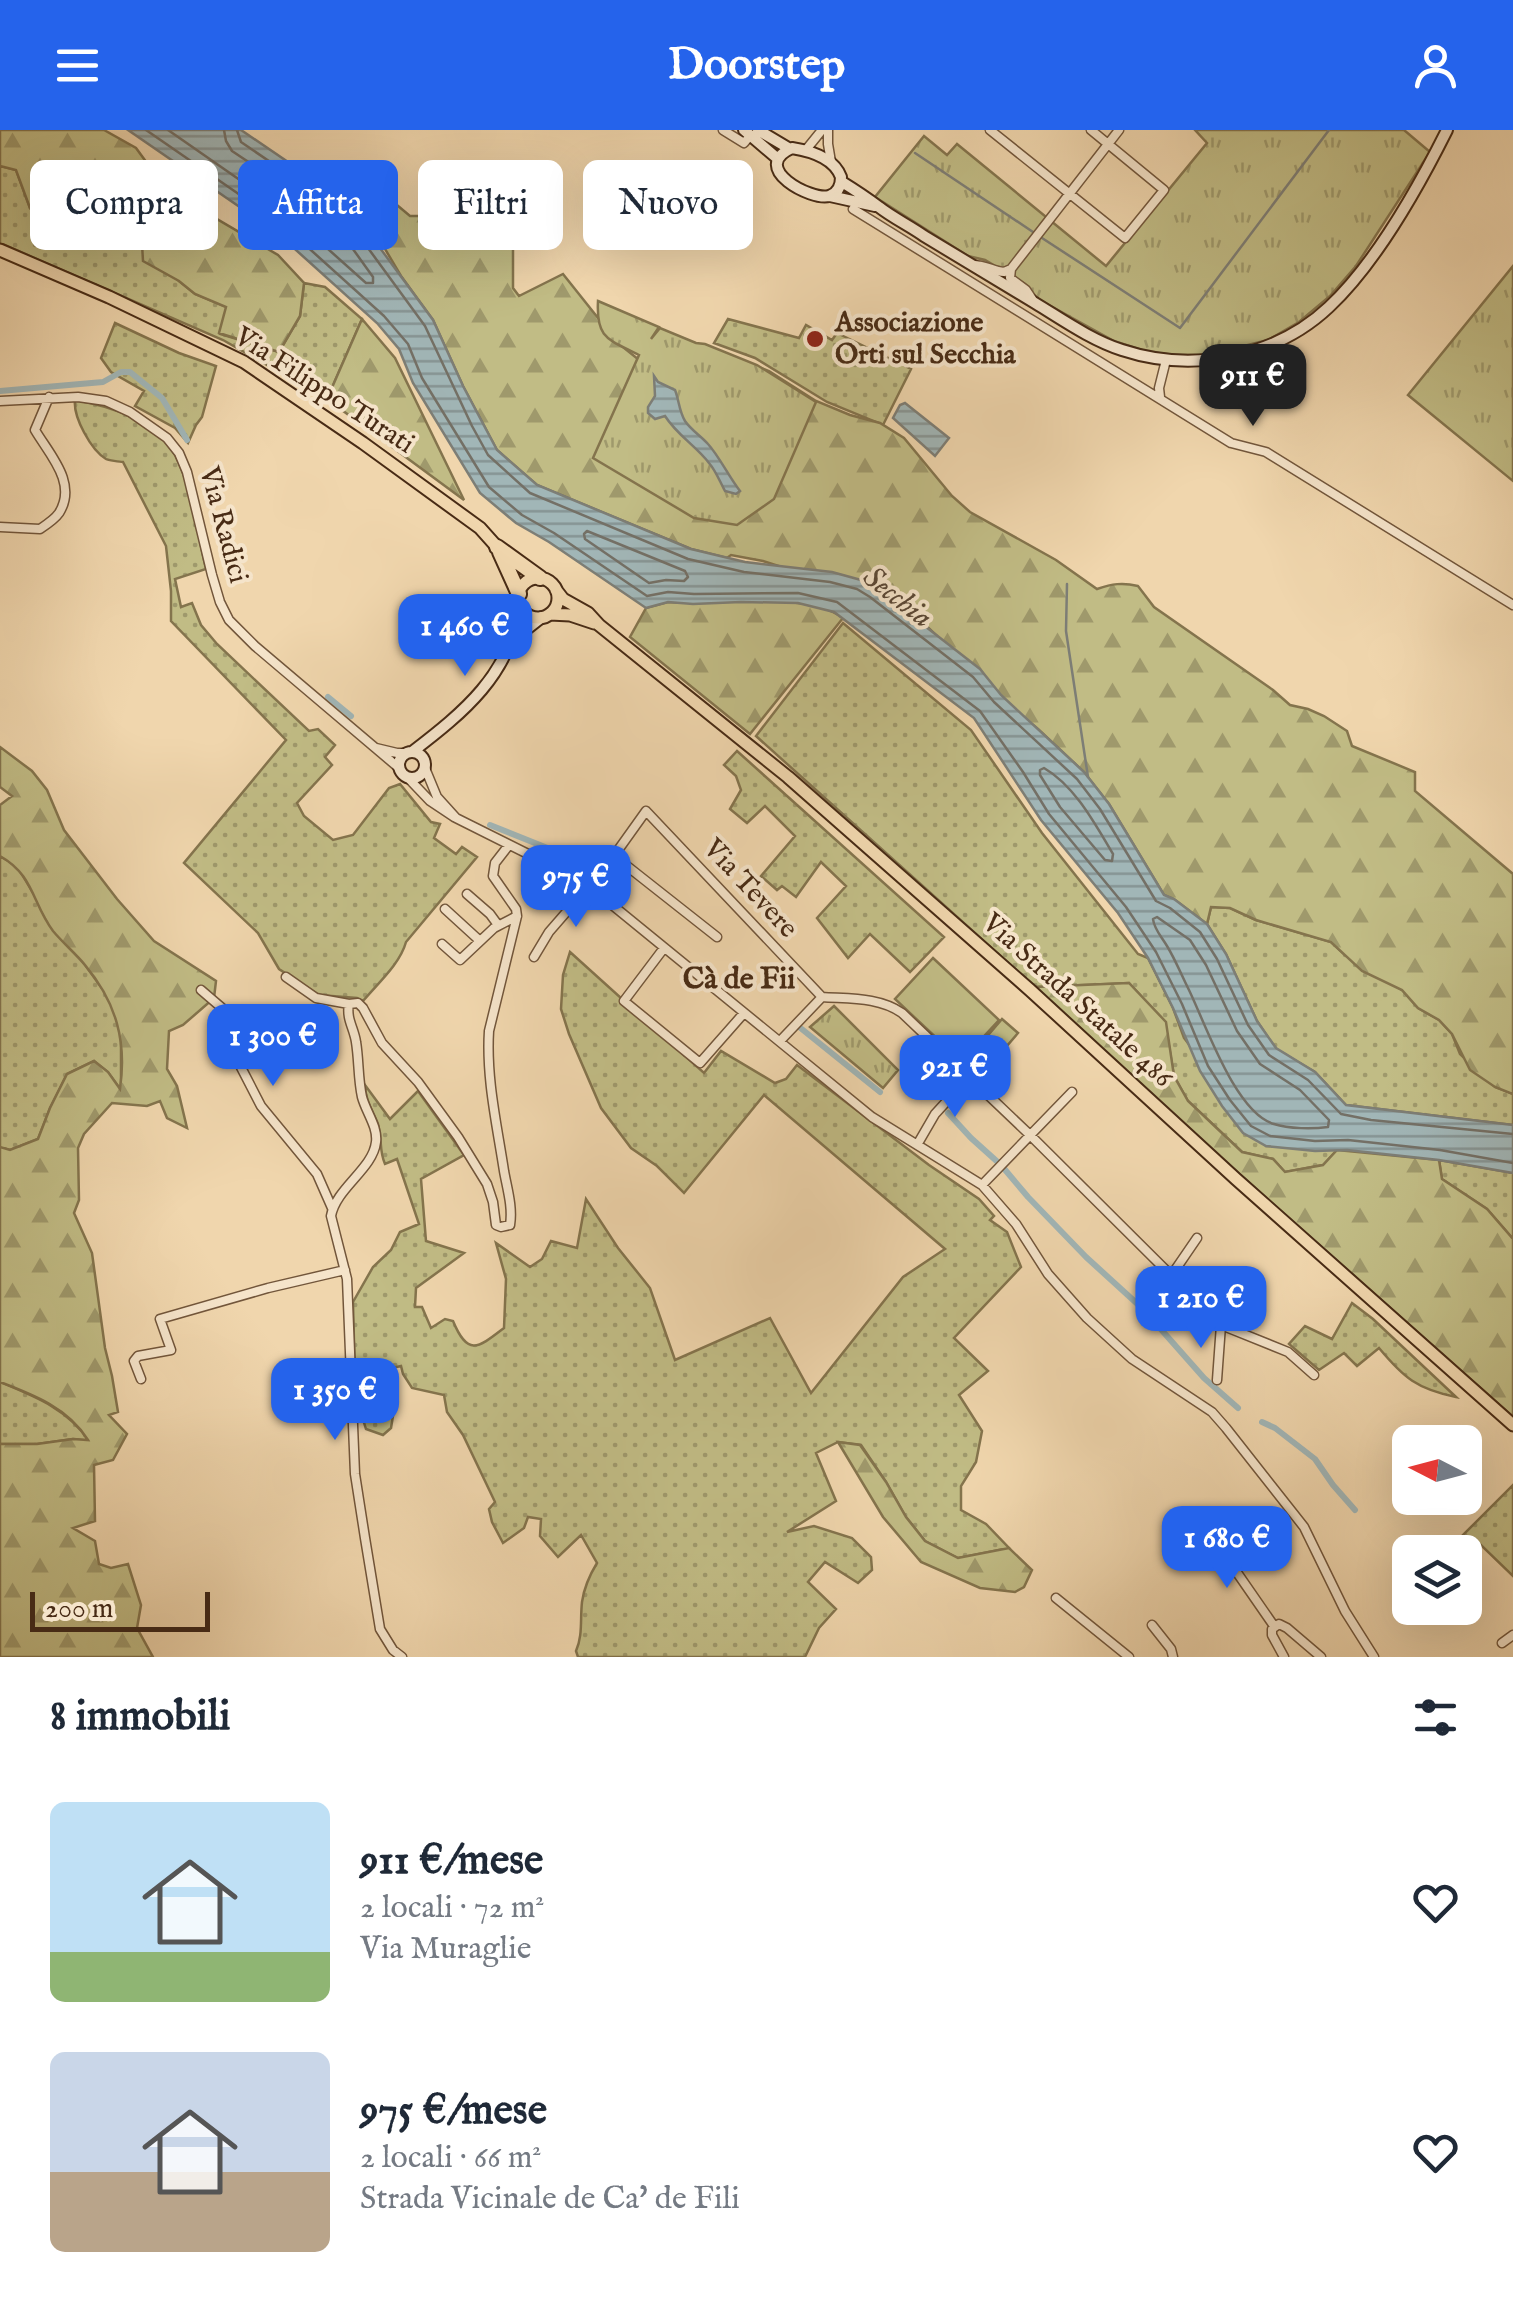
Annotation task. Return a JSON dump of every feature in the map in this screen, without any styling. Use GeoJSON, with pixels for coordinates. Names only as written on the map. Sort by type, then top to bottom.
{"type":"FeatureCollection","features":[{"type":"Feature","properties":{"kind":"highway"},"geometry":{"type":"LineString","coordinates":[[497,546],[540,578]]}},
{"type":"Feature","properties":{"kind":"highway"},"geometry":{"type":"LineString","coordinates":[[497,546],[519,600]]}},
{"type":"Feature","properties":{"kind":"main road"},"geometry":{"type":"LineString","coordinates":[[842,182],[1105,344],[1166,360],[1208,360],[1266,346],[1296,332],[1327,309],[1376,251],[1427,170],[1446,130]]}},
{"type":"Feature","properties":{"kind":"main road"},"geometry":{"type":"LineString","coordinates":[[751,132],[831,162],[840,172],[842,182],[830,196]]}},
{"type":"Feature","properties":{"kind":"main road"},"geometry":{"type":"LineString","coordinates":[[751,132],[778,159]]}},
{"type":"Feature","properties":{"kind":"main road"},"geometry":{"type":"LineString","coordinates":[[790,149],[778,159],[783,179],[817,194],[876,206]]}},
{"type":"Feature","properties":{"kind":"main road","name":"Via Filippo Turati"},"geometry":{"type":"LineString","coordinates":[[0,250],[244,362],[480,528],[497,546]]}},
{"type":"Feature","properties":{"kind":"main road"},"geometry":{"type":"LineString","coordinates":[[436,734],[418,778],[402,774],[400,759],[468,706],[496,674],[514,639],[519,600],[529,580],[547,580],[556,590],[557,603],[514,639]]}},
{"type":"Feature","properties":{"kind":"main road","name":"Via Strada Statale 486"},"geometry":{"type":"LineString","coordinates":[[556,590],[788,777],[1513,1424]]}},
{"type":"Feature","properties":{"kind":"main road"},"geometry":{"type":"LineString","coordinates":[[519,600],[529,616],[570,615],[599,625]]}},
{"type":"Feature","properties":{"kind":"main road"},"geometry":{"type":"LineString","coordinates":[[409,752],[418,754],[425,765]]}},
{"type":"Feature","properties":{"kind":"street"},"geometry":{"type":"LineString","coordinates":[[723,130],[744,143],[751,132]]}},
{"type":"Feature","properties":{"kind":"street"},"geometry":{"type":"LineString","coordinates":[[806,151],[825,130]]}},
{"type":"Feature","properties":{"kind":"street"},"geometry":{"type":"LineString","coordinates":[[825,130],[831,162]]}},
{"type":"Feature","properties":{"kind":"street"},"geometry":{"type":"LineString","coordinates":[[990,130],[1125,238],[1164,190],[1091,130]]}},
{"type":"Feature","properties":{"kind":"street"},"geometry":{"type":"LineString","coordinates":[[972,265],[1004,272],[1010,268],[1119,130]]}},
{"type":"Feature","properties":{"kind":"street"},"geometry":{"type":"LineString","coordinates":[[853,209],[1231,442],[1266,452],[1513,605]]}},
{"type":"Feature","properties":{"kind":"street"},"geometry":{"type":"LineString","coordinates":[[1010,268],[1010,278],[1026,290],[1033,302]]}},
{"type":"Feature","properties":{"kind":"street"},"geometry":{"type":"LineString","coordinates":[[1160,398],[1166,360]]}},
{"type":"Feature","properties":{"kind":"street","name":"Via Radici"},"geometry":{"type":"LineString","coordinates":[[0,402],[78,396],[106,401],[147,422],[167,438],[179,453],[186,472],[220,602],[230,620],[255,646],[399,768]]}},
{"type":"Feature","properties":{"kind":"street"},"geometry":{"type":"LineString","coordinates":[[0,527],[40,530],[60,513],[65,490],[61,468],[35,430],[49,397]]}},
{"type":"Feature","properties":{"kind":"street"},"geometry":{"type":"LineString","coordinates":[[376,748],[397,754],[409,752]]}},
{"type":"Feature","properties":{"kind":"street"},"geometry":{"type":"LineString","coordinates":[[425,765],[437,797],[456,818]]}},
{"type":"Feature","properties":{"kind":"street"},"geometry":{"type":"LineString","coordinates":[[410,778],[446,814],[590,887],[872,1117],[982,1185],[1016,1224],[1048,1274],[1087,1318],[1132,1359],[1212,1412],[1226,1428],[1304,1527],[1345,1611],[1374,1657]]}},
{"type":"Feature","properties":{"kind":"street","name":"Via Tevere"},"geometry":{"type":"LineString","coordinates":[[613,856],[646,811],[822,997]]}},
{"type":"Feature","properties":{"kind":"street"},"geometry":{"type":"LineString","coordinates":[[286,977],[316,998],[358,1003],[363,1008],[382,1043],[430,1099],[487,1184],[496,1224],[508,1226],[512,1220],[488,1048],[518,916],[492,876],[509,845]]}},
{"type":"Feature","properties":{"kind":"street"},"geometry":{"type":"LineString","coordinates":[[534,957],[549,932],[613,856],[717,936]]}},
{"type":"Feature","properties":{"kind":"street"},"geometry":{"type":"LineString","coordinates":[[467,894],[498,925]]}},
{"type":"Feature","properties":{"kind":"street"},"geometry":{"type":"LineString","coordinates":[[445,909],[480,941]]}},
{"type":"Feature","properties":{"kind":"street"},"geometry":{"type":"LineString","coordinates":[[442,944],[460,960],[498,925],[518,916]]}},
{"type":"Feature","properties":{"kind":"street"},"geometry":{"type":"LineString","coordinates":[[664,948],[624,1001],[700,1063],[744,1014]]}},
{"type":"Feature","properties":{"kind":"street"},"geometry":{"type":"LineString","coordinates":[[201,990],[229,1014],[230,1046],[261,1106],[316,1174],[332,1208],[345,1270],[355,1474],[380,1629],[402,1657]]}},
{"type":"Feature","properties":{"kind":"street"},"geometry":{"type":"LineString","coordinates":[[780,1041],[822,997],[889,1004],[969,1077],[1221,1325],[1288,1352],[1314,1375]]}},
{"type":"Feature","properties":{"kind":"street"},"geometry":{"type":"LineString","coordinates":[[332,1208],[373,1153],[376,1141],[362,1094],[356,1038],[348,1020],[349,1004]]}},
{"type":"Feature","properties":{"kind":"street"},"geometry":{"type":"LineString","coordinates":[[917,1145],[935,1114],[969,1077]]}},
{"type":"Feature","properties":{"kind":"street"},"geometry":{"type":"LineString","coordinates":[[982,1185],[1072,1092]]}},
{"type":"Feature","properties":{"kind":"street"},"geometry":{"type":"LineString","coordinates":[[1171,1276],[1196,1238]]}},
{"type":"Feature","properties":{"kind":"street"},"geometry":{"type":"LineString","coordinates":[[141,1379],[134,1361],[138,1356],[171,1350],[160,1318],[345,1270]]}},
{"type":"Feature","properties":{"kind":"street"},"geometry":{"type":"LineString","coordinates":[[1217,1380],[1221,1325]]}},
{"type":"Feature","properties":{"kind":"street"},"geometry":{"type":"LineString","coordinates":[[1211,1535],[1274,1626],[1272,1635],[1284,1657]]}},
{"type":"Feature","properties":{"kind":"street"},"geometry":{"type":"LineString","coordinates":[[1056,1598],[1128,1657]]}},
{"type":"Feature","properties":{"kind":"street"},"geometry":{"type":"LineString","coordinates":[[1152,1624],[1171,1649],[1172,1657]]}},
{"type":"Feature","properties":{"kind":"street"},"geometry":{"type":"LineString","coordinates":[[1274,1626],[1287,1628],[1321,1657]]}},
{"type":"Feature","properties":{"kind":"street"},"geometry":{"type":"LineString","coordinates":[[1502,1643],[1513,1635]]}},
{"type":"Feature","properties":{"kind":"green space"},"geometry":{"type":"Polygon","coordinates":[[[0,130],[104,130],[136,148],[145,160],[30,160],[30,208],[16,170],[0,166],[0,130]]]}},
{"type":"Feature","properties":{"kind":"green space"},"geometry":{"type":"Polygon","coordinates":[[[1195,130],[1404,130],[1430,152],[1356,266],[1330,296],[1299,322],[1268,340],[1208,355],[1148,352],[1114,341],[1038,299],[1025,284],[985,260],[968,256],[875,197],[924,136],[947,155],[957,144],[1106,266],[1207,143],[1195,130]]]}},
{"type":"Feature","properties":{"kind":"green space"},"geometry":{"type":"Polygon","coordinates":[[[0,166],[16,170],[30,208],[30,250],[147,250],[195,294],[227,307],[220,334],[279,352],[300,316],[304,283],[325,287],[362,319],[327,399],[223,340],[0,243],[0,166]]]}},
{"type":"Feature","properties":{"kind":"green space"},"geometry":{"type":"Polygon","coordinates":[[[398,206],[410,216],[418,216],[418,250],[513,250],[513,288],[519,296],[563,274],[618,343],[649,368],[732,357],[769,371],[816,401],[880,423],[904,438],[970,512],[1056,560],[1097,589],[1117,584],[1138,586],[1154,607],[1290,705],[1324,716],[1347,731],[1352,746],[1415,772],[1415,791],[1513,874],[1513,1094],[1470,1070],[1452,1034],[1439,1020],[1418,1008],[1402,990],[1362,971],[1331,942],[1256,920],[1230,908],[1211,907],[1207,924],[1164,895],[1109,804],[1084,772],[909,609],[881,591],[763,561],[691,549],[537,485],[497,450],[433,320],[386,250],[398,250],[398,206]]]}},
{"type":"Feature","properties":{"kind":"green space"},"geometry":{"type":"Polygon","coordinates":[[[218,220],[238,231],[238,250],[270,250],[304,283],[300,316],[279,352],[219,333],[226,307],[195,294],[143,261],[142,250],[218,250],[218,220]]]}},
{"type":"Feature","properties":{"kind":"green space"},"geometry":{"type":"Polygon","coordinates":[[[1513,266],[1513,481],[1408,395],[1513,266]]]}},
{"type":"Feature","properties":{"kind":"green space"},"geometry":{"type":"Polygon","coordinates":[[[598,301],[659,327],[651,339],[660,328],[705,344],[757,365],[816,402],[774,499],[737,525],[694,518],[593,458],[639,355],[602,331],[598,301]]]}},
{"type":"Feature","properties":{"kind":"green space"},"geometry":{"type":"Polygon","coordinates":[[[362,319],[395,358],[464,500],[327,399],[362,319]]]}},
{"type":"Feature","properties":{"kind":"green space"},"geometry":{"type":"Polygon","coordinates":[[[728,319],[799,338],[806,325],[832,340],[837,333],[911,369],[883,425],[827,402],[755,358],[714,343],[728,319]]]}},
{"type":"Feature","properties":{"kind":"green space"},"geometry":{"type":"Polygon","coordinates":[[[115,323],[216,366],[202,417],[188,443],[175,428],[135,406],[144,391],[111,372],[101,358],[115,323]]]}},
{"type":"Feature","properties":{"kind":"green space"},"geometry":{"type":"Polygon","coordinates":[[[75,400],[131,417],[167,443],[185,480],[206,569],[175,579],[181,607],[192,603],[201,625],[217,644],[309,731],[318,729],[335,745],[325,757],[332,765],[297,803],[304,816],[333,840],[353,835],[389,788],[400,784],[431,822],[440,824],[434,838],[456,854],[462,847],[477,857],[363,1001],[319,995],[279,969],[258,933],[184,863],[286,740],[171,621],[166,546],[123,462],[106,459],[89,441],[80,424],[75,400]]]}},
{"type":"Feature","properties":{"kind":"green space"},"geometry":{"type":"Polygon","coordinates":[[[668,602],[807,604],[843,618],[750,734],[630,637],[646,608],[668,602]]]}},
{"type":"Feature","properties":{"kind":"green space"},"geometry":{"type":"Polygon","coordinates":[[[843,623],[971,730],[1042,833],[1138,954],[1148,958],[1184,1038],[1266,1146],[1337,1150],[1323,1165],[1285,1172],[1273,1159],[1242,1152],[1188,1101],[1174,1076],[1165,1022],[1129,983],[1035,987],[756,736],[843,623]]]}},
{"type":"Feature","properties":{"kind":"green space"},"geometry":{"type":"Polygon","coordinates":[[[0,747],[32,771],[47,790],[64,830],[154,941],[216,981],[214,998],[183,1025],[169,1031],[167,1069],[177,1086],[187,1128],[167,1118],[160,1101],[147,1106],[112,1103],[84,1134],[78,1148],[79,1200],[74,1213],[92,1253],[118,1412],[109,1415],[127,1434],[113,1460],[94,1465],[95,1521],[73,1528],[95,1541],[99,1564],[111,1568],[128,1564],[141,1605],[137,1628],[153,1657],[0,1657],[0,1444],[88,1440],[60,1411],[0,1382],[0,1147],[10,1150],[38,1139],[67,1074],[94,1061],[120,1089],[122,1055],[117,1023],[105,993],[53,931],[20,872],[0,856],[0,805],[12,796],[0,787],[0,747]]]}},
{"type":"Feature","properties":{"kind":"green space"},"geometry":{"type":"Polygon","coordinates":[[[737,751],[944,937],[910,972],[870,934],[848,958],[817,918],[846,886],[821,862],[796,897],[782,886],[777,890],[761,876],[795,836],[765,806],[747,823],[730,809],[741,790],[736,776],[724,765],[737,751]]]}},
{"type":"Feature","properties":{"kind":"green space"},"geometry":{"type":"Polygon","coordinates":[[[0,856],[17,866],[109,998],[121,1033],[121,1090],[94,1061],[67,1074],[38,1139],[10,1150],[0,1147],[0,856]]]}},
{"type":"Feature","properties":{"kind":"green space"},"geometry":{"type":"Polygon","coordinates":[[[1211,907],[1230,908],[1256,920],[1331,942],[1402,990],[1418,1008],[1439,1020],[1452,1034],[1460,1054],[1495,1087],[1513,1094],[1513,1125],[1346,1105],[1315,1072],[1276,1049],[1257,1021],[1226,954],[1207,924],[1211,907]]]}},
{"type":"Feature","properties":{"kind":"green space"},"geometry":{"type":"Polygon","coordinates":[[[570,952],[704,1073],[721,1051],[775,1083],[786,1079],[797,1065],[979,1199],[994,1216],[990,1220],[1007,1232],[1021,1267],[954,1338],[988,1371],[959,1395],[982,1431],[976,1462],[961,1486],[961,1510],[986,1524],[1009,1548],[958,1558],[925,1541],[861,1445],[838,1442],[816,1453],[836,1501],[787,1532],[814,1526],[852,1538],[871,1557],[872,1570],[858,1583],[825,1562],[808,1582],[836,1609],[819,1628],[805,1657],[578,1657],[583,1597],[597,1563],[581,1535],[558,1557],[540,1536],[541,1519],[528,1517],[524,1528],[503,1543],[489,1509],[495,1502],[463,1435],[447,1412],[444,1395],[412,1388],[401,1366],[392,1368],[396,1398],[391,1428],[383,1435],[366,1429],[361,1413],[367,1391],[355,1382],[353,1302],[400,1232],[419,1224],[397,1159],[385,1164],[378,1124],[365,1085],[390,1119],[418,1091],[464,1155],[421,1179],[426,1241],[464,1253],[416,1288],[415,1307],[422,1307],[431,1328],[445,1319],[453,1321],[464,1340],[474,1346],[504,1328],[506,1279],[496,1243],[530,1267],[542,1259],[551,1241],[577,1248],[586,1199],[650,1288],[675,1360],[770,1318],[811,1393],[903,1277],[945,1249],[764,1095],[684,1193],[657,1166],[631,1148],[601,1108],[561,1009],[563,975],[570,952]]]}},
{"type":"Feature","properties":{"kind":"green space"},"geometry":{"type":"Polygon","coordinates":[[[933,958],[999,1020],[961,1061],[895,999],[933,958]]]}},
{"type":"Feature","properties":{"kind":"green space"},"geometry":{"type":"Polygon","coordinates":[[[1129,983],[1166,1022],[1174,1076],[1188,1101],[1242,1152],[1273,1159],[1285,1172],[1323,1165],[1337,1150],[1439,1160],[1442,1179],[1487,1209],[1513,1239],[1513,1417],[1149,1094],[1035,987],[1129,983]]]}},
{"type":"Feature","properties":{"kind":"green space"},"geometry":{"type":"Polygon","coordinates":[[[834,1006],[898,1070],[883,1088],[810,1027],[834,1006]]]}},
{"type":"Feature","properties":{"kind":"green space"},"geometry":{"type":"Polygon","coordinates":[[[1002,1019],[1018,1033],[994,1061],[978,1047],[1002,1019]]]}},
{"type":"Feature","properties":{"kind":"green space"},"geometry":{"type":"Polygon","coordinates":[[[1439,1160],[1513,1173],[1513,1239],[1487,1209],[1442,1179],[1439,1160]]]}},
{"type":"Feature","properties":{"kind":"green space"},"geometry":{"type":"Polygon","coordinates":[[[1235,1268],[1261,1280],[1245,1330],[1224,1322],[1218,1314],[1227,1302],[1227,1287],[1235,1268]]]}},
{"type":"Feature","properties":{"kind":"green space"},"geometry":{"type":"Polygon","coordinates":[[[1352,1303],[1456,1397],[1412,1381],[1379,1348],[1357,1366],[1344,1353],[1319,1370],[1289,1344],[1305,1326],[1332,1339],[1352,1303]]]}},
{"type":"Feature","properties":{"kind":"green space"},"geometry":{"type":"Polygon","coordinates":[[[0,1382],[61,1412],[89,1441],[0,1444],[0,1382]]]}},
{"type":"Feature","properties":{"kind":"green space"},"geometry":{"type":"Polygon","coordinates":[[[838,1442],[860,1445],[925,1541],[958,1558],[1009,1548],[1032,1570],[1024,1587],[1015,1592],[980,1588],[921,1562],[883,1517],[838,1442]]]}},
{"type":"Feature","properties":{"kind":"green space"},"geometry":{"type":"Polygon","coordinates":[[[1513,1485],[1513,1576],[1482,1546],[1482,1535],[1463,1535],[1513,1485]]]}},
{"type":"Feature","properties":{"kind":"water"},"geometry":{"type":"Polygon","coordinates":[[[128,130],[241,130],[285,160],[238,160],[238,206],[218,192],[218,160],[172,160],[128,130]]]}},
{"type":"Feature","properties":{"kind":"water"},"geometry":{"type":"Polygon","coordinates":[[[296,250],[381,250],[433,320],[497,450],[537,485],[691,549],[745,562],[832,572],[876,588],[980,669],[1001,695],[1084,772],[1109,804],[1164,895],[1207,924],[1226,954],[1257,1021],[1276,1048],[1315,1072],[1346,1105],[1513,1125],[1513,1173],[1439,1160],[1266,1146],[1243,1133],[1200,1071],[1148,958],[1118,913],[1041,820],[974,718],[834,612],[798,603],[668,602],[646,608],[516,523],[480,493],[413,383],[399,349],[377,323],[296,250]]]}},
{"type":"Feature","properties":{"kind":"water"},"geometry":{"type":"Polygon","coordinates":[[[654,376],[675,390],[685,421],[716,454],[740,491],[736,494],[725,491],[709,463],[665,416],[655,419],[648,413],[655,396],[654,376]]]}},
{"type":"Feature","properties":{"kind":"water"},"geometry":{"type":"Polygon","coordinates":[[[905,403],[949,438],[935,456],[893,418],[905,403]]]}},
{"type":"Feature","properties":{"kind":"waterway"},"geometry":{"type":"LineString","coordinates":[[1042,238],[1180,328],[1329,130]]}},
{"type":"Feature","properties":{"kind":"waterway"},"geometry":{"type":"LineString","coordinates":[[915,153],[1033,232]]}},
{"type":"Feature","properties":{"kind":"waterway"},"geometry":{"type":"LineString","coordinates":[[0,391],[103,382],[121,372],[130,372],[162,398],[187,440]]}},
{"type":"Feature","properties":{"kind":"waterway"},"geometry":{"type":"LineString","coordinates":[[1067,584],[1066,631],[1088,777]]}},
{"type":"Feature","properties":{"kind":"waterway"},"geometry":{"type":"LineString","coordinates":[[328,697],[351,716]]}},
{"type":"Feature","properties":{"kind":"waterway"},"geometry":{"type":"LineString","coordinates":[[490,825],[590,865]]}},
{"type":"Feature","properties":{"kind":"waterway"},"geometry":{"type":"LineString","coordinates":[[798,1026],[880,1092]]}},
{"type":"Feature","properties":{"kind":"waterway"},"geometry":{"type":"LineString","coordinates":[[948,1113],[1086,1257],[1143,1309],[1204,1378],[1238,1408]]}},
{"type":"Feature","properties":{"kind":"waterway"},"geometry":{"type":"LineString","coordinates":[[1262,1422],[1315,1459],[1355,1510]]}},
{"type":"Feature","properties":{"kind":"place","name":"Associazione Orti sul Secchia"},"geometry":{"type":"Point","coordinates":[815,339]}},
{"type":"Feature","properties":{"kind":"district","name":"Cà de Fii"},"geometry":{"type":"Point","coordinates":[739,980]}},
{"type":"Feature","properties":{"kind":"water label","name":"Secchia"},"geometry":{"type":"Point","coordinates":[897,598]}}]}
